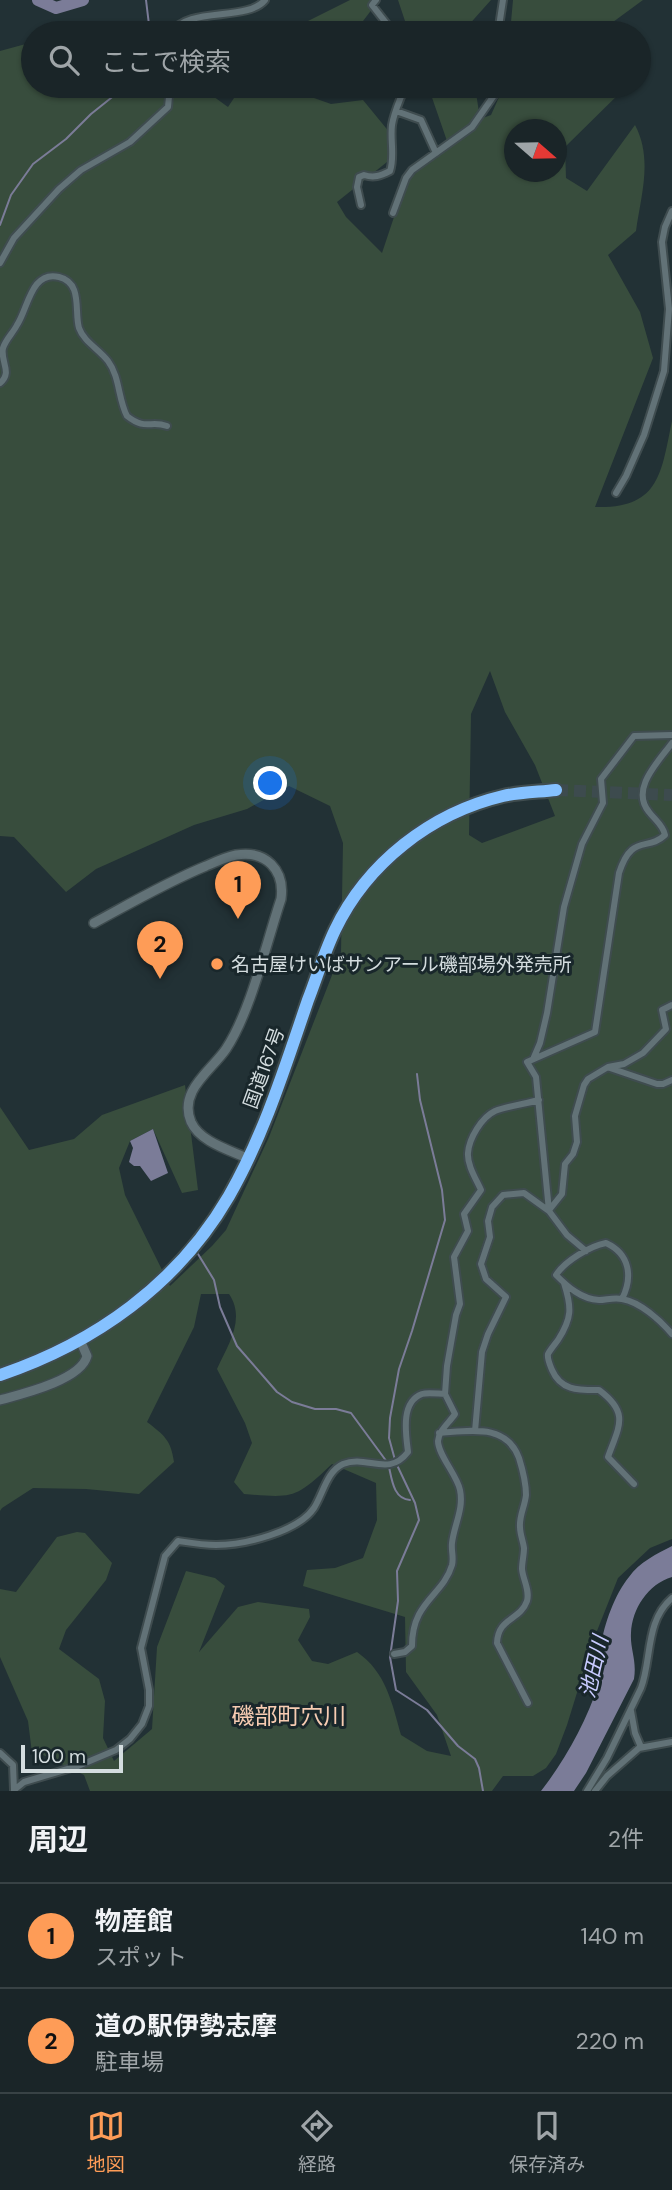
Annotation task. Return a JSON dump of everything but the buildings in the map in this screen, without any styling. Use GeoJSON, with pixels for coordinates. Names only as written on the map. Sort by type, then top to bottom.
{"type":"FeatureCollection","features":[{"type":"Feature","properties":{"kind":"highway","name":"国道167号"},"geometry":{"type":"LineString","coordinates":[[0,1375],[38,1361],[80,1340],[125,1312],[168,1276],[200,1239],[228,1198],[265,1122],[327,948],[345,911],[379,866],[407,842],[456,812],[505,796],[556,790]]}},
{"type":"Feature","properties":{"kind":"street"},"geometry":{"type":"LineString","coordinates":[[190,21],[251,8],[261,5],[265,0]]}},
{"type":"Feature","properties":{"kind":"street"},"geometry":{"type":"LineString","coordinates":[[376,0],[372,5],[385,21]]}},
{"type":"Feature","properties":{"kind":"street"},"geometry":{"type":"LineString","coordinates":[[500,21],[503,0]]}},
{"type":"Feature","properties":{"kind":"street"},"geometry":{"type":"LineString","coordinates":[[0,263],[14,238],[59,189],[81,170],[130,142],[167,107],[168,98]]}},
{"type":"Feature","properties":{"kind":"street"},"geometry":{"type":"LineString","coordinates":[[360,205],[357,187],[359,177],[381,176],[390,171],[393,121],[401,98]]}},
{"type":"Feature","properties":{"kind":"street"},"geometry":{"type":"LineString","coordinates":[[393,213],[412,170],[472,127],[492,98]]}},
{"type":"Feature","properties":{"kind":"street"},"geometry":{"type":"LineString","coordinates":[[396,111],[421,120],[436,153]]}},
{"type":"Feature","properties":{"kind":"street"},"geometry":{"type":"LineString","coordinates":[[616,493],[644,435],[664,371],[668,309],[662,242],[672,211]]}},
{"type":"Feature","properties":{"kind":"street"},"geometry":{"type":"LineString","coordinates":[[0,383],[7,372],[2,358],[4,345],[18,324],[34,288],[45,277],[57,276],[66,280],[75,292],[79,329],[83,337],[111,366],[127,416],[145,426],[167,426]]}},
{"type":"Feature","properties":{"kind":"street"},"geometry":{"type":"LineString","coordinates":[[534,1057],[547,1013],[564,907],[582,844],[603,803],[601,779],[634,736],[672,735]]}},
{"type":"Feature","properties":{"kind":"street"},"geometry":{"type":"LineString","coordinates":[[549,1211],[536,1077],[527,1063],[534,1057],[595,1032],[619,873],[625,858],[635,847],[662,839],[665,835],[664,829],[645,807],[642,793],[647,779],[672,743]]}},
{"type":"Feature","properties":{"kind":"street"},"geometry":{"type":"LineString","coordinates":[[94,923],[179,877],[236,855],[259,856],[277,869],[282,889],[281,899],[242,1018],[225,1050],[191,1092],[188,1102],[191,1122],[198,1132],[248,1159]]}},
{"type":"Feature","properties":{"kind":"street"},"geometry":{"type":"LineString","coordinates":[[549,1211],[562,1194],[565,1164],[578,1142],[575,1116],[584,1085],[588,1079],[608,1067],[624,1064],[649,1048],[666,1029],[662,1010],[672,1004]]}},
{"type":"Feature","properties":{"kind":"street"},"geometry":{"type":"LineString","coordinates":[[608,1067],[657,1084],[672,1080]]}},
{"type":"Feature","properties":{"kind":"street"},"geometry":{"type":"LineString","coordinates":[[394,1654],[405,1652],[412,1646],[414,1628],[421,1609],[447,1575],[452,1564],[452,1544],[460,1514],[460,1489],[438,1445],[439,1433],[455,1414],[445,1394],[447,1366],[460,1304],[454,1257],[468,1230],[464,1214],[481,1190],[471,1169],[468,1153],[482,1121],[493,1112],[539,1100]]}},
{"type":"Feature","properties":{"kind":"street"},"geometry":{"type":"LineString","coordinates":[[475,1431],[482,1352],[506,1297],[486,1279],[481,1264],[490,1237],[488,1221],[492,1207],[503,1195],[524,1193],[549,1211],[567,1236],[586,1251]]}},
{"type":"Feature","properties":{"kind":"street"},"geometry":{"type":"LineString","coordinates":[[622,1299],[629,1271],[623,1257],[606,1243],[586,1251],[560,1268],[556,1275],[584,1296],[597,1300],[622,1299],[650,1314],[672,1334]]}},
{"type":"Feature","properties":{"kind":"street"},"geometry":{"type":"LineString","coordinates":[[564,1283],[571,1305],[567,1326],[548,1354],[548,1361],[562,1385],[574,1390],[599,1390],[616,1405],[620,1428],[608,1457],[635,1484]]}},
{"type":"Feature","properties":{"kind":"street"},"geometry":{"type":"LineString","coordinates":[[0,1400],[48,1385],[82,1367],[87,1356],[80,1340]]}},
{"type":"Feature","properties":{"kind":"street"},"geometry":{"type":"LineString","coordinates":[[14,1790],[24,1782],[78,1766],[116,1750],[130,1739],[142,1724],[149,1706],[149,1690],[141,1648],[165,1556],[178,1541],[229,1544],[295,1525],[308,1517],[333,1471],[344,1463],[364,1461],[383,1466],[401,1460],[408,1452],[405,1422],[413,1401],[422,1394],[445,1394]]}},
{"type":"Feature","properties":{"kind":"street"},"geometry":{"type":"LineString","coordinates":[[439,1433],[492,1432],[504,1436],[517,1452],[526,1481],[526,1498],[520,1522],[524,1549],[522,1569],[528,1597],[522,1611],[504,1622],[496,1643],[528,1703]]}},
{"type":"Feature","properties":{"kind":"street"},"geometry":{"type":"LineString","coordinates":[[587,1791],[607,1758],[646,1676],[651,1636],[662,1611],[672,1598]]}},
{"type":"Feature","properties":{"kind":"street"},"geometry":{"type":"LineString","coordinates":[[631,1709],[635,1733],[641,1747]]}},
{"type":"Feature","properties":{"kind":"street"},"geometry":{"type":"LineString","coordinates":[[595,1791],[607,1776],[641,1747],[672,1742]]}},
{"type":"Feature","properties":{"kind":"street"},"geometry":{"type":"LineString","coordinates":[[0,1753],[13,1765],[14,1790]]}},
{"type":"Feature","properties":{"kind":"green space"},"geometry":{"type":"Polygon","coordinates":[[[350,0],[379,0],[363,21],[308,21],[350,0]]]}},
{"type":"Feature","properties":{"kind":"green space"},"geometry":{"type":"Polygon","coordinates":[[[398,0],[491,0],[472,21],[405,21],[398,0]]]}},
{"type":"Feature","properties":{"kind":"green space"},"geometry":{"type":"Polygon","coordinates":[[[513,0],[643,0],[614,21],[511,21],[513,0]]]}},
{"type":"Feature","properties":{"kind":"green space"},"geometry":{"type":"Polygon","coordinates":[[[21,45],[21,98],[216,98],[228,107],[234,98],[314,98],[331,104],[363,100],[395,139],[387,162],[337,202],[346,217],[382,253],[405,184],[447,141],[432,98],[477,98],[480,119],[491,115],[499,98],[615,98],[567,145],[567,119],[504,119],[504,182],[567,182],[567,179],[587,191],[635,125],[640,138],[645,164],[636,231],[608,255],[640,312],[653,358],[595,507],[633,502],[654,484],[660,472],[672,421],[672,1539],[650,1548],[618,1578],[593,1641],[556,1754],[546,1768],[533,1776],[503,1776],[492,1791],[90,1791],[84,1775],[41,1754],[32,1753],[28,1721],[0,1657],[0,1589],[16,1592],[57,1537],[77,1532],[85,1533],[112,1563],[106,1580],[66,1630],[59,1649],[99,1679],[105,1701],[103,1738],[114,1761],[152,1729],[157,1647],[186,1571],[215,1578],[225,1586],[199,1652],[238,1607],[258,1602],[309,1609],[310,1617],[298,1640],[312,1661],[328,1664],[357,1652],[375,1669],[381,1679],[391,1700],[401,1735],[427,1751],[451,1756],[437,1715],[406,1672],[405,1617],[303,1586],[307,1570],[335,1568],[363,1558],[377,1520],[376,1483],[332,1464],[310,1484],[293,1494],[244,1494],[234,1482],[252,1443],[245,1423],[217,1369],[236,1322],[234,1303],[229,1294],[201,1294],[194,1327],[147,1422],[166,1439],[174,1462],[139,1494],[33,1488],[0,1511],[0,1107],[29,1150],[74,1139],[102,1115],[185,1085],[198,1190],[182,1193],[153,1129],[130,1141],[119,1168],[125,1195],[170,1286],[226,1230],[269,1137],[341,952],[343,843],[330,806],[289,786],[247,809],[194,825],[96,869],[66,892],[14,837],[0,836],[0,51],[21,45]],[[490,671],[471,714],[469,835],[482,843],[555,816],[535,765],[505,712],[490,671]]]}},
{"type":"Feature","properties":{"kind":"water"},"geometry":{"type":"Polygon","coordinates":[[[153,1129],[168,1173],[151,1181],[140,1166],[129,1162],[133,1148],[130,1141],[153,1129]]]}},
{"type":"Feature","properties":{"kind":"water"},"geometry":{"type":"Polygon","coordinates":[[[672,1546],[672,1577],[663,1580],[649,1591],[634,1615],[631,1645],[635,1666],[634,1679],[586,1773],[574,1791],[541,1791],[574,1740],[594,1698],[600,1678],[602,1637],[619,1592],[638,1567],[672,1546]]]}},
{"type":"Feature","properties":{"kind":"waterway","name":"池田川"},"geometry":{"type":"LineString","coordinates":[[38,0],[56,8],[83,0]]}},
{"type":"Feature","properties":{"kind":"waterway"},"geometry":{"type":"LineString","coordinates":[[146,0],[149,21]]}},
{"type":"Feature","properties":{"kind":"waterway"},"geometry":{"type":"LineString","coordinates":[[0,225],[11,195],[33,164],[66,139],[111,98]]}},
{"type":"Feature","properties":{"kind":"waterway"},"geometry":{"type":"LineString","coordinates":[[395,1460],[389,1438],[399,1369],[445,1220],[442,1190],[420,1100],[417,1074]]}},
{"type":"Feature","properties":{"kind":"waterway"},"geometry":{"type":"LineString","coordinates":[[198,1254],[214,1280],[220,1307],[237,1346],[277,1392],[292,1402],[315,1409],[336,1409],[351,1413],[387,1462]]}},
{"type":"Feature","properties":{"kind":"waterway"},"geometry":{"type":"LineString","coordinates":[[397,1465],[415,1503],[419,1520],[397,1571],[398,1601],[390,1657],[396,1690],[427,1710],[458,1746],[475,1759],[483,1791]]}},
{"type":"Feature","properties":{"kind":"waterway"},"geometry":{"type":"LineString","coordinates":[[389,1467],[397,1493],[410,1500]]}},
{"type":"Feature","properties":{"kind":"tunnel"},"geometry":{"type":"LineString","coordinates":[[556,790],[672,795]]}},
{"type":"Feature","properties":{"kind":"place","name":"物産館"},"geometry":{"type":"Point","coordinates":[238,919]}},
{"type":"Feature","properties":{"kind":"place","name":"名古屋けいばサンアール磯部場外発売所"},"geometry":{"type":"Point","coordinates":[217,964]}},
{"type":"Feature","properties":{"kind":"place","name":"道の駅伊勢志摩"},"geometry":{"type":"Point","coordinates":[160,979]}},
{"type":"Feature","properties":{"kind":"district","name":"磯部町穴川"},"geometry":{"type":"Point","coordinates":[289,1716]}}]}
